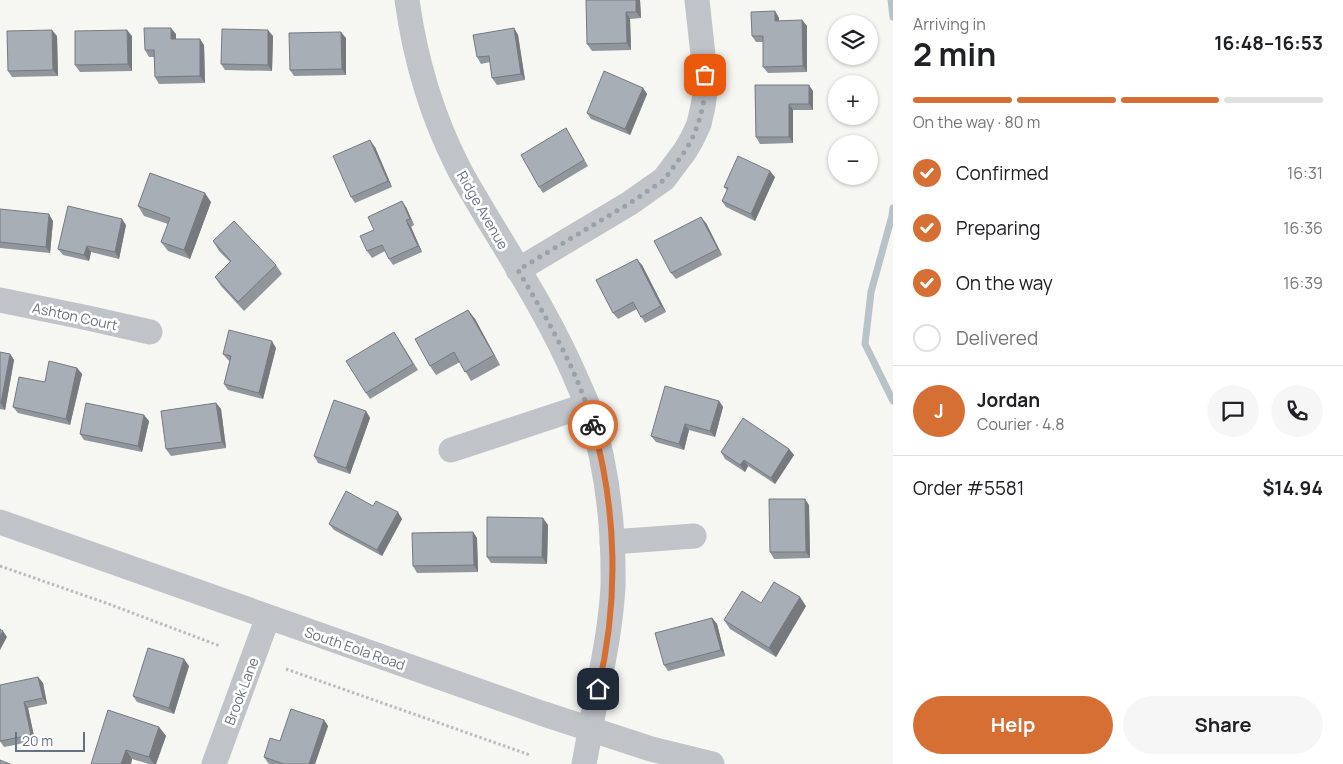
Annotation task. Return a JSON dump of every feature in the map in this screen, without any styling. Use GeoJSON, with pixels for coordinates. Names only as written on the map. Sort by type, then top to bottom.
{"type":"FeatureCollection","features":[{"type":"Feature","properties":{"kind":"street","name":"Ridge Avenue"},"geometry":{"type":"LineString","coordinates":[[407,0],[419,66],[436,116],[458,167],[548,321],[565,355],[587,405],[601,453],[612,542],[612,588],[606,654],[584,764]]}},
{"type":"Feature","properties":{"kind":"street"},"geometry":{"type":"LineString","coordinates":[[518,270],[630,203],[664,180],[685,151],[698,124],[706,86],[697,0]]}},
{"type":"Feature","properties":{"kind":"street","name":"Ashton Court"},"geometry":{"type":"LineString","coordinates":[[0,300],[150,332]]}},
{"type":"Feature","properties":{"kind":"street"},"geometry":{"type":"LineString","coordinates":[[451,450],[587,405]]}},
{"type":"Feature","properties":{"kind":"street","name":"South Eola Road"},"geometry":{"type":"LineString","coordinates":[[0,522],[541,713],[651,749],[712,764]]}},
{"type":"Feature","properties":{"kind":"street"},"geometry":{"type":"LineString","coordinates":[[612,542],[694,536]]}},
{"type":"Feature","properties":{"kind":"street","name":"Brook Lane"},"geometry":{"type":"LineString","coordinates":[[214,764],[268,617]]}},
{"type":"Feature","properties":{"kind":"path"},"geometry":{"type":"LineString","coordinates":[[0,566],[220,646]]}},
{"type":"Feature","properties":{"kind":"path"},"geometry":{"type":"LineString","coordinates":[[286,670],[530,755]]}},
{"type":"Feature","properties":{"kind":"building"},"geometry":{"type":"Polygon","coordinates":[[[586,0],[636,0],[636,12],[626,12],[627,43],[587,44],[586,0]]]}},
{"type":"Feature","properties":{"kind":"building"},"geometry":{"type":"Polygon","coordinates":[[[775,11],[775,21],[802,20],[803,66],[763,67],[763,36],[752,36],[751,12],[775,11]]]}},
{"type":"Feature","properties":{"kind":"building"},"geometry":{"type":"Polygon","coordinates":[[[144,28],[171,28],[171,39],[200,39],[200,76],[155,77],[154,50],[145,50],[144,28]]]}},
{"type":"Feature","properties":{"kind":"building"},"geometry":{"type":"Polygon","coordinates":[[[514,28],[521,74],[492,78],[489,56],[477,57],[473,35],[514,28]]]}},
{"type":"Feature","properties":{"kind":"building"},"geometry":{"type":"Polygon","coordinates":[[[222,29],[268,30],[268,65],[221,64],[222,29]]]}},
{"type":"Feature","properties":{"kind":"building"},"geometry":{"type":"Polygon","coordinates":[[[52,30],[53,70],[8,71],[7,31],[52,30]]]}},
{"type":"Feature","properties":{"kind":"building"},"geometry":{"type":"Polygon","coordinates":[[[127,30],[128,64],[75,65],[75,31],[127,30]]]}},
{"type":"Feature","properties":{"kind":"building"},"geometry":{"type":"Polygon","coordinates":[[[341,32],[342,69],[290,70],[289,33],[341,32]]]}},
{"type":"Feature","properties":{"kind":"building"},"geometry":{"type":"Polygon","coordinates":[[[604,71],[643,88],[625,129],[587,113],[604,71]]]}},
{"type":"Feature","properties":{"kind":"building"},"geometry":{"type":"Polygon","coordinates":[[[755,85],[809,85],[809,104],[789,104],[789,137],[756,137],[755,85]]]}},
{"type":"Feature","properties":{"kind":"building"},"geometry":{"type":"Polygon","coordinates":[[[566,128],[584,160],[539,187],[521,155],[566,128]]]}},
{"type":"Feature","properties":{"kind":"building"},"geometry":{"type":"Polygon","coordinates":[[[370,140],[388,181],[351,197],[333,156],[370,140]]]}},
{"type":"Feature","properties":{"kind":"building"},"geometry":{"type":"Polygon","coordinates":[[[738,156],[770,171],[751,214],[722,201],[728,188],[724,187],[738,156]]]}},
{"type":"Feature","properties":{"kind":"building"},"geometry":{"type":"Polygon","coordinates":[[[150,173],[205,193],[184,250],[161,242],[170,218],[138,206],[150,173]]]}},
{"type":"Feature","properties":{"kind":"building"},"geometry":{"type":"Polygon","coordinates":[[[402,201],[410,219],[406,220],[418,246],[389,259],[382,245],[367,251],[360,236],[374,230],[368,217],[402,201]]]}},
{"type":"Feature","properties":{"kind":"building"},"geometry":{"type":"Polygon","coordinates":[[[68,206],[122,219],[115,252],[87,246],[84,255],[58,249],[68,206]]]}},
{"type":"Feature","properties":{"kind":"building"},"geometry":{"type":"Polygon","coordinates":[[[0,209],[49,214],[46,247],[0,242],[0,209]]]}},
{"type":"Feature","properties":{"kind":"building"},"geometry":{"type":"Polygon","coordinates":[[[701,217],[718,249],[671,273],[654,241],[701,217]]]}},
{"type":"Feature","properties":{"kind":"building"},"geometry":{"type":"Polygon","coordinates":[[[234,221],[276,265],[238,302],[215,277],[231,261],[213,241],[234,221]]]}},
{"type":"Feature","properties":{"kind":"building"},"geometry":{"type":"Polygon","coordinates":[[[637,259],[661,306],[641,317],[633,302],[613,313],[596,280],[637,259]]]}},
{"type":"Feature","properties":{"kind":"building"},"geometry":{"type":"Polygon","coordinates":[[[468,310],[494,355],[465,372],[454,352],[430,366],[415,339],[468,310]]]}},
{"type":"Feature","properties":{"kind":"building"},"geometry":{"type":"Polygon","coordinates":[[[229,330],[272,341],[259,393],[224,384],[231,356],[223,354],[229,330]]]}},
{"type":"Feature","properties":{"kind":"building"},"geometry":{"type":"Polygon","coordinates":[[[394,332],[413,364],[366,393],[346,361],[394,332]]]}},
{"type":"Feature","properties":{"kind":"building"},"geometry":{"type":"Polygon","coordinates":[[[0,352],[10,354],[1,403],[0,403],[0,352]]]}},
{"type":"Feature","properties":{"kind":"building"},"geometry":{"type":"Polygon","coordinates":[[[49,361],[77,368],[66,419],[13,407],[19,377],[45,382],[49,361]]]}},
{"type":"Feature","properties":{"kind":"building"},"geometry":{"type":"Polygon","coordinates":[[[665,386],[719,401],[710,431],[685,424],[679,444],[651,436],[665,386]]]}},
{"type":"Feature","properties":{"kind":"building"},"geometry":{"type":"Polygon","coordinates":[[[334,400],[366,411],[346,468],[314,456],[334,400]]]}},
{"type":"Feature","properties":{"kind":"building"},"geometry":{"type":"Polygon","coordinates":[[[86,403],[144,415],[138,446],[80,434],[86,403]]]}},
{"type":"Feature","properties":{"kind":"building"},"geometry":{"type":"Polygon","coordinates":[[[216,403],[222,442],[166,449],[161,411],[216,403]]]}},
{"type":"Feature","properties":{"kind":"building"},"geometry":{"type":"Polygon","coordinates":[[[743,418],[789,449],[771,478],[744,460],[740,465],[721,452],[743,418]]]}},
{"type":"Feature","properties":{"kind":"building"},"geometry":{"type":"Polygon","coordinates":[[[346,491],[373,506],[376,501],[398,512],[377,550],[329,524],[346,491]]]}},
{"type":"Feature","properties":{"kind":"building"},"geometry":{"type":"Polygon","coordinates":[[[769,499],[805,499],[806,552],[770,552],[769,499]]]}},
{"type":"Feature","properties":{"kind":"building"},"geometry":{"type":"Polygon","coordinates":[[[487,517],[543,518],[542,557],[487,557],[487,517]]]}},
{"type":"Feature","properties":{"kind":"building"},"geometry":{"type":"Polygon","coordinates":[[[473,532],[474,565],[413,566],[412,533],[473,532]]]}},
{"type":"Feature","properties":{"kind":"building"},"geometry":{"type":"Polygon","coordinates":[[[774,582],[800,597],[769,648],[724,620],[742,591],[761,603],[774,582]]]}},
{"type":"Feature","properties":{"kind":"building"},"geometry":{"type":"Polygon","coordinates":[[[712,618],[721,650],[664,665],[655,633],[712,618]]]}},
{"type":"Feature","properties":{"kind":"building"},"geometry":{"type":"Polygon","coordinates":[[[148,648],[184,659],[169,708],[133,696],[148,648]]]}},
{"type":"Feature","properties":{"kind":"building"},"geometry":{"type":"Polygon","coordinates":[[[38,677],[43,698],[24,702],[31,735],[0,741],[0,685],[38,677]]]}},
{"type":"Feature","properties":{"kind":"building"},"geometry":{"type":"Polygon","coordinates":[[[291,709],[324,720],[309,764],[284,764],[264,757],[270,738],[280,741],[291,709]]]}},
{"type":"Feature","properties":{"kind":"building"},"geometry":{"type":"Polygon","coordinates":[[[108,710],[159,727],[149,757],[126,750],[121,764],[91,764],[108,710]]]}},
{"type":"Feature","properties":{"kind":"building"},"geometry":{"type":"Polygon","coordinates":[[[0,760],[10,764],[0,764],[0,760]]]}},
{"type":"Feature","properties":{"kind":"waterway"},"geometry":{"type":"LineString","coordinates":[[891,0],[893,17]]}},
{"type":"Feature","properties":{"kind":"waterway"},"geometry":{"type":"LineString","coordinates":[[893,208],[871,292],[865,344],[893,401]]}},
{"type":"Feature","properties":{"kind":"way so far"},"geometry":{"type":"LineString","coordinates":[[593,425],[587,405],[565,355],[548,321],[518,270],[630,203],[664,180],[685,151],[698,124],[706,86],[705,75]]}},
{"type":"Feature","properties":{"kind":"route"},"geometry":{"type":"LineString","coordinates":[[593,425],[601,453],[612,542],[612,588],[606,654],[598,689]]}}]}
